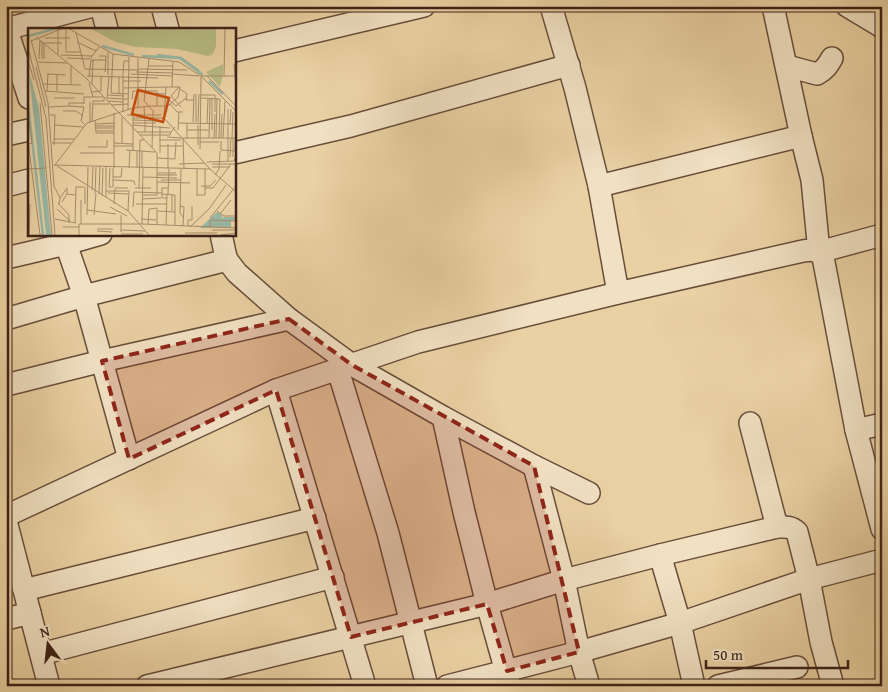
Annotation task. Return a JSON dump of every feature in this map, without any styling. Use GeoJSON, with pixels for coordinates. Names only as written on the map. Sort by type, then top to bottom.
{"type":"FeatureCollection","features":[{"type":"Feature","properties":{"kind":"street"},"geometry":{"type":"LineString","coordinates":[[28,95],[6,28],[93,6]]}},
{"type":"Feature","properties":{"kind":"street"},"geometry":{"type":"LineString","coordinates":[[101,6],[107,28]]}},
{"type":"Feature","properties":{"kind":"street"},"geometry":{"type":"LineString","coordinates":[[162,6],[168,28]]}},
{"type":"Feature","properties":{"kind":"street"},"geometry":{"type":"LineString","coordinates":[[235,51],[424,6]]}},
{"type":"Feature","properties":{"kind":"street"},"geometry":{"type":"LineString","coordinates":[[551,6],[569,65],[599,186],[618,293]]}},
{"type":"Feature","properties":{"kind":"street"},"geometry":{"type":"LineString","coordinates":[[773,6],[812,180],[819,252],[823,257],[856,430],[874,473],[882,530]]}},
{"type":"Feature","properties":{"kind":"street"},"geometry":{"type":"LineString","coordinates":[[847,6],[882,27]]}},
{"type":"Feature","properties":{"kind":"street"},"geometry":{"type":"LineString","coordinates":[[787,66],[817,74],[826,68],[832,58]]}},
{"type":"Feature","properties":{"kind":"street"},"geometry":{"type":"LineString","coordinates":[[235,153],[351,126],[569,65]]}},
{"type":"Feature","properties":{"kind":"street"},"geometry":{"type":"LineString","coordinates":[[6,135],[28,130]]}},
{"type":"Feature","properties":{"kind":"street"},"geometry":{"type":"LineString","coordinates":[[599,186],[801,136]]}},
{"type":"Feature","properties":{"kind":"street"},"geometry":{"type":"LineString","coordinates":[[6,186],[28,180]]}},
{"type":"Feature","properties":{"kind":"street"},"geometry":{"type":"LineString","coordinates":[[6,516],[276,390],[418,342],[618,293],[804,251],[812,250],[819,252],[882,234]]}},
{"type":"Feature","properties":{"kind":"street"},"geometry":{"type":"LineString","coordinates":[[6,258],[65,239],[94,235]]}},
{"type":"Feature","properties":{"kind":"street"},"geometry":{"type":"LineString","coordinates":[[221,235],[227,260],[237,272],[345,367],[589,493]]}},
{"type":"Feature","properties":{"kind":"street"},"geometry":{"type":"LineString","coordinates":[[65,239],[84,296],[129,459]]}},
{"type":"Feature","properties":{"kind":"street"},"geometry":{"type":"LineString","coordinates":[[6,319],[84,296],[227,260]]}},
{"type":"Feature","properties":{"kind":"street"},"geometry":{"type":"LineString","coordinates":[[6,385],[102,360],[289,319]]}},
{"type":"Feature","properties":{"kind":"street"},"geometry":{"type":"LineString","coordinates":[[345,367],[428,686]]}},
{"type":"Feature","properties":{"kind":"street"},"geometry":{"type":"LineString","coordinates":[[276,390],[365,686]]}},
{"type":"Feature","properties":{"kind":"street"},"geometry":{"type":"LineString","coordinates":[[443,417],[464,512],[509,678]]}},
{"type":"Feature","properties":{"kind":"street"},"geometry":{"type":"LineString","coordinates":[[750,423],[777,527]]}},
{"type":"Feature","properties":{"kind":"street"},"geometry":{"type":"LineString","coordinates":[[856,430],[882,424]]}},
{"type":"Feature","properties":{"kind":"street"},"geometry":{"type":"LineString","coordinates":[[534,466],[589,686]]}},
{"type":"Feature","properties":{"kind":"street"},"geometry":{"type":"LineString","coordinates":[[24,590],[315,518]]}},
{"type":"Feature","properties":{"kind":"street"},"geometry":{"type":"LineString","coordinates":[[6,521],[49,686]]}},
{"type":"Feature","properties":{"kind":"street"},"geometry":{"type":"LineString","coordinates":[[147,686],[488,604],[564,580],[660,555],[787,526],[797,532],[809,579],[821,642],[833,686]]}},
{"type":"Feature","properties":{"kind":"street"},"geometry":{"type":"LineString","coordinates":[[660,555],[680,623],[694,686]]}},
{"type":"Feature","properties":{"kind":"street"},"geometry":{"type":"LineString","coordinates":[[447,686],[509,678],[579,652],[680,623],[809,579],[882,560]]}},
{"type":"Feature","properties":{"kind":"street"},"geometry":{"type":"LineString","coordinates":[[41,654],[332,577]]}},
{"type":"Feature","properties":{"kind":"street"},"geometry":{"type":"LineString","coordinates":[[6,619],[30,613]]}},
{"type":"Feature","properties":{"kind":"street"},"geometry":{"type":"LineString","coordinates":[[718,686],[796,667]]}},
{"type":"Feature","properties":{"kind":"highlighted area"},"geometry":{"type":"Polygon","coordinates":[[[289,319],[352,365],[534,466],[579,652],[507,671],[487,604],[351,637],[276,390],[129,459],[102,361],[289,319]]]}}]}
